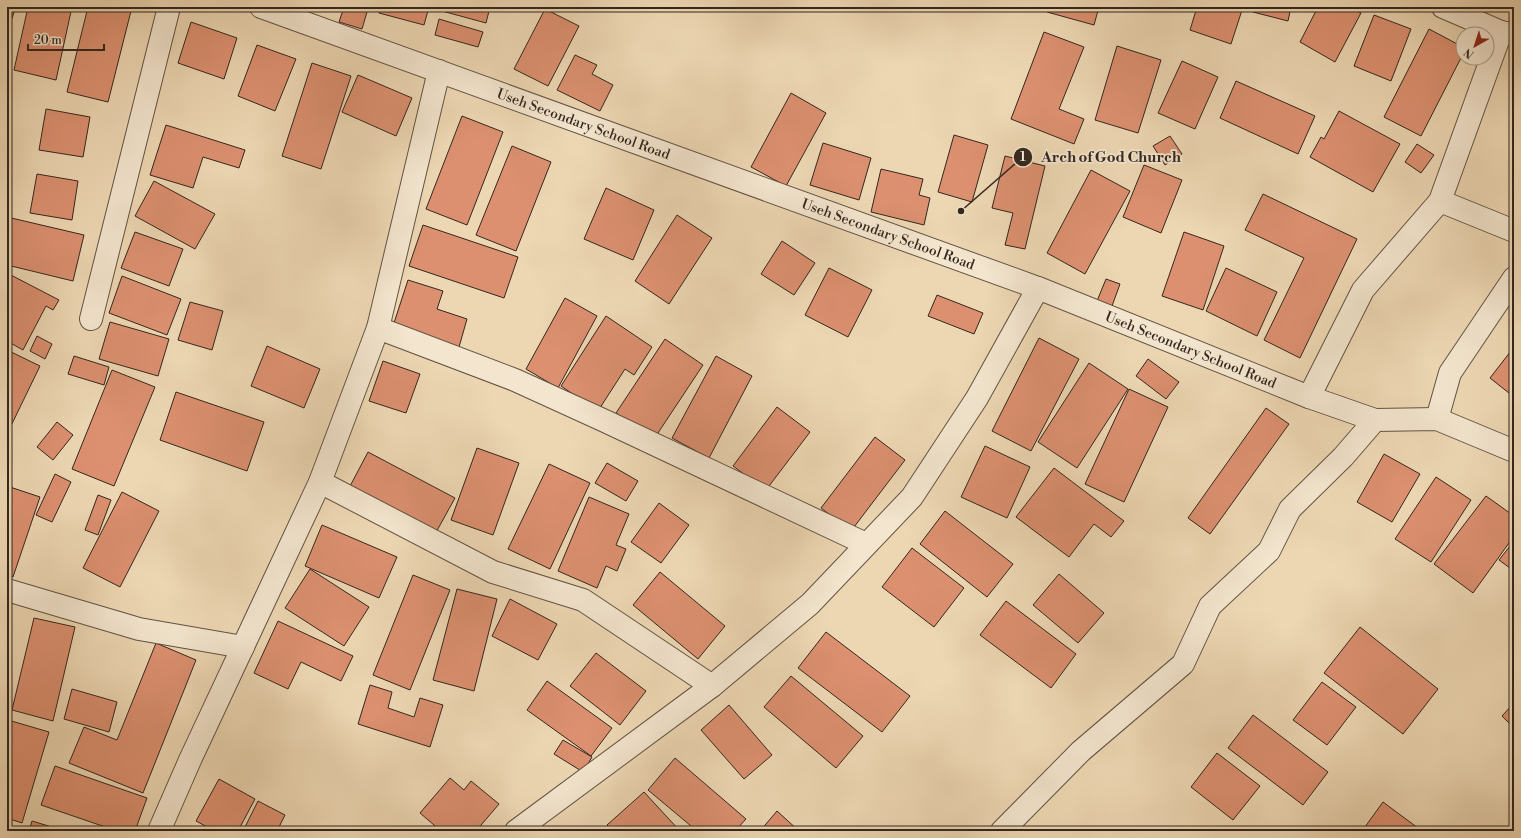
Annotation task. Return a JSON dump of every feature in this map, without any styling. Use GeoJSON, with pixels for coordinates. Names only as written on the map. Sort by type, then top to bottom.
{"type":"FeatureCollection","features":[{"type":"Feature","properties":{"kind":"street"},"geometry":{"type":"LineString","coordinates":[[91,319],[169,7]]}},
{"type":"Feature","properties":{"kind":"street","name":"Useh Secondary School Road"},"geometry":{"type":"LineString","coordinates":[[261,7],[1038,288],[1309,397],[1375,420],[1437,419],[1514,451]]}},
{"type":"Feature","properties":{"kind":"street"},"geometry":{"type":"LineString","coordinates":[[1309,397],[1363,290],[1440,201],[1508,33],[1443,7]]}},
{"type":"Feature","properties":{"kind":"street"},"geometry":{"type":"LineString","coordinates":[[159,831],[190,760],[320,482],[378,328],[439,71]]}},
{"type":"Feature","properties":{"kind":"street"},"geometry":{"type":"LineString","coordinates":[[1440,201],[1514,231]]}},
{"type":"Feature","properties":{"kind":"street"},"geometry":{"type":"LineString","coordinates":[[1437,419],[1450,373],[1514,278]]}},
{"type":"Feature","properties":{"kind":"street"},"geometry":{"type":"LineString","coordinates":[[516,831],[712,686],[810,604],[912,497],[977,398],[1038,288]]}},
{"type":"Feature","properties":{"kind":"street"},"geometry":{"type":"LineString","coordinates":[[378,328],[515,380],[866,544]]}},
{"type":"Feature","properties":{"kind":"street"},"geometry":{"type":"LineString","coordinates":[[1002,831],[1081,751],[1183,664],[1210,606],[1269,551],[1290,509],[1343,457],[1375,420]]}},
{"type":"Feature","properties":{"kind":"street"},"geometry":{"type":"LineString","coordinates":[[320,482],[493,572],[583,600],[712,686]]}},
{"type":"Feature","properties":{"kind":"street"},"geometry":{"type":"LineString","coordinates":[[7,590],[139,629],[243,647]]}},
{"type":"Feature","properties":{"kind":"building"},"geometry":{"type":"Polygon","coordinates":[[[7,7],[16,7],[7,32],[7,7]]]}},
{"type":"Feature","properties":{"kind":"building"},"geometry":{"type":"Polygon","coordinates":[[[28,7],[72,7],[56,80],[14,70],[28,7]]]}},
{"type":"Feature","properties":{"kind":"building"},"geometry":{"type":"Polygon","coordinates":[[[88,7],[115,7],[131,11],[108,102],[67,92],[88,7]]]}},
{"type":"Feature","properties":{"kind":"building"},"geometry":{"type":"Polygon","coordinates":[[[344,7],[353,7],[367,12],[362,29],[339,22],[344,7]]]}},
{"type":"Feature","properties":{"kind":"building"},"geometry":{"type":"Polygon","coordinates":[[[381,7],[429,7],[424,25],[379,13],[381,7]]]}},
{"type":"Feature","properties":{"kind":"building"},"geometry":{"type":"Polygon","coordinates":[[[443,7],[490,7],[486,23],[442,11],[443,7]]]}},
{"type":"Feature","properties":{"kind":"building"},"geometry":{"type":"Polygon","coordinates":[[[1049,7],[1099,7],[1094,25],[1047,12],[1049,7]]]}},
{"type":"Feature","properties":{"kind":"building"},"geometry":{"type":"Polygon","coordinates":[[[1197,7],[1243,7],[1231,44],[1190,30],[1197,7]]]}},
{"type":"Feature","properties":{"kind":"building"},"geometry":{"type":"Polygon","coordinates":[[[1254,7],[1291,7],[1288,21],[1253,12],[1254,7]]]}},
{"type":"Feature","properties":{"kind":"building"},"geometry":{"type":"Polygon","coordinates":[[[1318,7],[1350,7],[1361,13],[1335,62],[1300,42],[1318,7]]]}},
{"type":"Feature","properties":{"kind":"building"},"geometry":{"type":"Polygon","coordinates":[[[545,9],[579,26],[548,86],[514,69],[545,9]]]}},
{"type":"Feature","properties":{"kind":"building"},"geometry":{"type":"Polygon","coordinates":[[[1374,15],[1411,29],[1391,81],[1354,66],[1374,15]]]}},
{"type":"Feature","properties":{"kind":"building"},"geometry":{"type":"Polygon","coordinates":[[[439,19],[483,32],[478,47],[435,35],[439,19]]]}},
{"type":"Feature","properties":{"kind":"building"},"geometry":{"type":"Polygon","coordinates":[[[191,22],[237,38],[224,79],[178,63],[191,22]]]}},
{"type":"Feature","properties":{"kind":"building"},"geometry":{"type":"Polygon","coordinates":[[[1429,29],[1455,43],[1455,66],[1457,66],[1421,136],[1384,117],[1429,29]]]}},
{"type":"Feature","properties":{"kind":"building"},"geometry":{"type":"Polygon","coordinates":[[[1044,32],[1084,47],[1059,109],[1084,119],[1074,144],[1011,119],[1044,32]]]}},
{"type":"Feature","properties":{"kind":"building"},"geometry":{"type":"Polygon","coordinates":[[[257,45],[296,59],[275,111],[238,96],[257,45]]]}},
{"type":"Feature","properties":{"kind":"building"},"geometry":{"type":"Polygon","coordinates":[[[1117,46],[1161,60],[1138,133],[1095,120],[1117,46]]]}},
{"type":"Feature","properties":{"kind":"building"},"geometry":{"type":"Polygon","coordinates":[[[575,55],[597,65],[592,74],[613,85],[600,111],[557,90],[575,55]]]}},
{"type":"Feature","properties":{"kind":"building"},"geometry":{"type":"Polygon","coordinates":[[[1182,61],[1218,77],[1195,129],[1158,113],[1182,61]]]}},
{"type":"Feature","properties":{"kind":"building"},"geometry":{"type":"Polygon","coordinates":[[[312,63],[351,76],[321,169],[282,156],[312,63]]]}},
{"type":"Feature","properties":{"kind":"building"},"geometry":{"type":"Polygon","coordinates":[[[358,75],[412,98],[396,136],[342,112],[358,75]]]}},
{"type":"Feature","properties":{"kind":"building"},"geometry":{"type":"Polygon","coordinates":[[[1236,81],[1315,116],[1298,154],[1220,118],[1236,81]]]}},
{"type":"Feature","properties":{"kind":"building"},"geometry":{"type":"Polygon","coordinates":[[[791,93],[826,113],[786,186],[751,167],[791,93]]]}},
{"type":"Feature","properties":{"kind":"building"},"geometry":{"type":"Polygon","coordinates":[[[46,109],[90,117],[83,157],[39,150],[46,109]]]}},
{"type":"Feature","properties":{"kind":"building"},"geometry":{"type":"Polygon","coordinates":[[[1339,111],[1400,144],[1373,192],[1310,157],[1321,137],[1324,139],[1339,111]]]}},
{"type":"Feature","properties":{"kind":"building"},"geometry":{"type":"Polygon","coordinates":[[[462,116],[503,132],[467,225],[426,209],[462,116]]]}},
{"type":"Feature","properties":{"kind":"building"},"geometry":{"type":"Polygon","coordinates":[[[166,125],[245,150],[239,168],[203,157],[193,188],[150,175],[166,125]]]}},
{"type":"Feature","properties":{"kind":"building"},"geometry":{"type":"Polygon","coordinates":[[[954,135],[988,145],[972,202],[938,192],[954,135]]]}},
{"type":"Feature","properties":{"kind":"building"},"geometry":{"type":"Polygon","coordinates":[[[1170,136],[1182,154],[1165,165],[1153,146],[1170,136]]]}},
{"type":"Feature","properties":{"kind":"building"},"geometry":{"type":"Polygon","coordinates":[[[823,143],[871,158],[859,200],[810,185],[823,143]]]}},
{"type":"Feature","properties":{"kind":"building"},"geometry":{"type":"Polygon","coordinates":[[[1417,144],[1434,155],[1421,173],[1405,162],[1417,144]]]}},
{"type":"Feature","properties":{"kind":"building"},"geometry":{"type":"Polygon","coordinates":[[[512,146],[551,162],[516,251],[476,235],[512,146]]]}},
{"type":"Feature","properties":{"kind":"building"},"geometry":{"type":"Polygon","coordinates":[[[1005,156],[1045,166],[1025,249],[1005,245],[1013,213],[992,208],[1005,156]]]}},
{"type":"Feature","properties":{"kind":"building"},"geometry":{"type":"Polygon","coordinates":[[[1144,165],[1182,180],[1161,233],[1123,217],[1144,165]]]}},
{"type":"Feature","properties":{"kind":"building"},"geometry":{"type":"Polygon","coordinates":[[[881,169],[923,179],[919,195],[930,198],[924,225],[871,212],[881,169]]]}},
{"type":"Feature","properties":{"kind":"building"},"geometry":{"type":"Polygon","coordinates":[[[1091,170],[1130,191],[1085,274],[1047,253],[1091,170]]]}},
{"type":"Feature","properties":{"kind":"building"},"geometry":{"type":"Polygon","coordinates":[[[37,174],[78,181],[72,220],[30,213],[37,174]]]}},
{"type":"Feature","properties":{"kind":"building"},"geometry":{"type":"Polygon","coordinates":[[[154,181],[215,214],[195,249],[135,216],[154,181]]]}},
{"type":"Feature","properties":{"kind":"building"},"geometry":{"type":"Polygon","coordinates":[[[606,188],[654,210],[633,260],[584,239],[606,188]]]}},
{"type":"Feature","properties":{"kind":"building"},"geometry":{"type":"Polygon","coordinates":[[[1263,194],[1357,239],[1300,358],[1264,340],[1304,258],[1245,230],[1263,194]]]}},
{"type":"Feature","properties":{"kind":"building"},"geometry":{"type":"Polygon","coordinates":[[[677,215],[712,238],[669,304],[635,281],[677,215]]]}},
{"type":"Feature","properties":{"kind":"building"},"geometry":{"type":"Polygon","coordinates":[[[7,217],[84,235],[73,281],[7,265],[7,217]]]}},
{"type":"Feature","properties":{"kind":"building"},"geometry":{"type":"Polygon","coordinates":[[[423,225],[518,257],[504,298],[409,266],[423,225]]]}},
{"type":"Feature","properties":{"kind":"building"},"geometry":{"type":"Polygon","coordinates":[[[135,232],[183,249],[169,286],[121,268],[135,232]]]}},
{"type":"Feature","properties":{"kind":"building"},"geometry":{"type":"Polygon","coordinates":[[[1184,232],[1224,246],[1203,310],[1162,296],[1184,232]]]}},
{"type":"Feature","properties":{"kind":"building"},"geometry":{"type":"Polygon","coordinates":[[[782,241],[815,263],[794,295],[761,274],[782,241]]]}},
{"type":"Feature","properties":{"kind":"building"},"geometry":{"type":"Polygon","coordinates":[[[829,268],[872,290],[848,337],[805,315],[829,268]]]}},
{"type":"Feature","properties":{"kind":"building"},"geometry":{"type":"Polygon","coordinates":[[[1226,268],[1277,292],[1257,336],[1206,311],[1226,268]]]}},
{"type":"Feature","properties":{"kind":"building"},"geometry":{"type":"Polygon","coordinates":[[[7,273],[59,300],[53,310],[46,306],[23,350],[7,341],[7,273]]]}},
{"type":"Feature","properties":{"kind":"building"},"geometry":{"type":"Polygon","coordinates":[[[122,276],[181,299],[167,335],[109,313],[122,276]]]}},
{"type":"Feature","properties":{"kind":"building"},"geometry":{"type":"Polygon","coordinates":[[[1106,279],[1120,284],[1112,306],[1097,301],[1106,279]]]}},
{"type":"Feature","properties":{"kind":"building"},"geometry":{"type":"Polygon","coordinates":[[[408,280],[443,291],[437,309],[467,319],[459,347],[393,326],[408,280]]]}},
{"type":"Feature","properties":{"kind":"building"},"geometry":{"type":"Polygon","coordinates":[[[937,295],[983,313],[974,334],[928,316],[937,295]]]}},
{"type":"Feature","properties":{"kind":"building"},"geometry":{"type":"Polygon","coordinates":[[[565,298],[597,316],[558,388],[526,369],[565,298]]]}},
{"type":"Feature","properties":{"kind":"building"},"geometry":{"type":"Polygon","coordinates":[[[190,302],[223,311],[212,350],[178,340],[190,302]]]}},
{"type":"Feature","properties":{"kind":"building"},"geometry":{"type":"Polygon","coordinates":[[[606,316],[652,347],[634,375],[625,369],[598,411],[561,386],[606,316]]]}},
{"type":"Feature","properties":{"kind":"building"},"geometry":{"type":"Polygon","coordinates":[[[110,322],[169,339],[158,376],[99,359],[110,322]]]}},
{"type":"Feature","properties":{"kind":"building"},"geometry":{"type":"Polygon","coordinates":[[[37,336],[52,344],[45,359],[30,351],[37,336]]]}},
{"type":"Feature","properties":{"kind":"building"},"geometry":{"type":"Polygon","coordinates":[[[1039,338],[1079,359],[1031,451],[992,431],[1039,338]]]}},
{"type":"Feature","properties":{"kind":"building"},"geometry":{"type":"Polygon","coordinates":[[[665,339],[703,365],[654,439],[616,413],[665,339]]]}},
{"type":"Feature","properties":{"kind":"building"},"geometry":{"type":"Polygon","coordinates":[[[267,346],[320,369],[304,408],[251,386],[267,346]]]}},
{"type":"Feature","properties":{"kind":"building"},"geometry":{"type":"Polygon","coordinates":[[[1514,347],[1514,397],[1490,378],[1514,347]]]}},
{"type":"Feature","properties":{"kind":"building"},"geometry":{"type":"Polygon","coordinates":[[[7,350],[40,366],[7,434],[7,350]]]}},
{"type":"Feature","properties":{"kind":"building"},"geometry":{"type":"Polygon","coordinates":[[[74,356],[109,367],[104,385],[68,374],[74,356]]]}},
{"type":"Feature","properties":{"kind":"building"},"geometry":{"type":"Polygon","coordinates":[[[716,356],[752,376],[709,458],[672,438],[716,356]]]}},
{"type":"Feature","properties":{"kind":"building"},"geometry":{"type":"Polygon","coordinates":[[[1148,359],[1179,382],[1166,399],[1136,376],[1148,359]]]}},
{"type":"Feature","properties":{"kind":"building"},"geometry":{"type":"Polygon","coordinates":[[[383,361],[420,374],[406,413],[369,401],[383,361]]]}},
{"type":"Feature","properties":{"kind":"building"},"geometry":{"type":"Polygon","coordinates":[[[1089,363],[1128,389],[1077,468],[1038,442],[1089,363]]]}},
{"type":"Feature","properties":{"kind":"building"},"geometry":{"type":"Polygon","coordinates":[[[112,370],[155,387],[114,486],[72,469],[112,370]]]}},
{"type":"Feature","properties":{"kind":"building"},"geometry":{"type":"Polygon","coordinates":[[[1129,389],[1168,407],[1124,502],[1085,484],[1129,389]]]}},
{"type":"Feature","properties":{"kind":"building"},"geometry":{"type":"Polygon","coordinates":[[[176,392],[264,422],[247,471],[160,440],[176,392]]]}},
{"type":"Feature","properties":{"kind":"building"},"geometry":{"type":"Polygon","coordinates":[[[777,407],[810,432],[766,490],[733,466],[777,407]]]}},
{"type":"Feature","properties":{"kind":"building"},"geometry":{"type":"Polygon","coordinates":[[[1266,408],[1289,424],[1210,534],[1188,518],[1266,408]]]}},
{"type":"Feature","properties":{"kind":"building"},"geometry":{"type":"Polygon","coordinates":[[[57,422],[73,435],[53,460],[37,447],[57,422]]]}},
{"type":"Feature","properties":{"kind":"building"},"geometry":{"type":"Polygon","coordinates":[[[875,437],[905,460],[851,531],[821,508],[875,437]]]}},
{"type":"Feature","properties":{"kind":"building"},"geometry":{"type":"Polygon","coordinates":[[[985,446],[1030,467],[1007,518],[961,497],[985,446]]]}},
{"type":"Feature","properties":{"kind":"building"},"geometry":{"type":"Polygon","coordinates":[[[477,448],[519,463],[493,535],[451,520],[477,448]]]}},
{"type":"Feature","properties":{"kind":"building"},"geometry":{"type":"Polygon","coordinates":[[[368,452],[455,498],[434,536],[348,490],[368,452]]]}},
{"type":"Feature","properties":{"kind":"building"},"geometry":{"type":"Polygon","coordinates":[[[1384,454],[1420,474],[1392,522],[1357,502],[1384,454]]]}},
{"type":"Feature","properties":{"kind":"building"},"geometry":{"type":"Polygon","coordinates":[[[607,463],[638,481],[626,501],[595,483],[607,463]]]}},
{"type":"Feature","properties":{"kind":"building"},"geometry":{"type":"Polygon","coordinates":[[[549,464],[590,483],[550,569],[508,549],[549,464]]]}},
{"type":"Feature","properties":{"kind":"building"},"geometry":{"type":"Polygon","coordinates":[[[1054,468],[1124,521],[1111,537],[1094,524],[1069,557],[1016,517],[1054,468]]]}},
{"type":"Feature","properties":{"kind":"building"},"geometry":{"type":"Polygon","coordinates":[[[55,474],[71,482],[52,522],[36,515],[55,474]]]}},
{"type":"Feature","properties":{"kind":"building"},"geometry":{"type":"Polygon","coordinates":[[[1436,477],[1471,500],[1431,562],[1395,539],[1436,477]]]}},
{"type":"Feature","properties":{"kind":"building"},"geometry":{"type":"Polygon","coordinates":[[[7,486],[40,497],[13,577],[7,575],[7,486]]]}},
{"type":"Feature","properties":{"kind":"building"},"geometry":{"type":"Polygon","coordinates":[[[122,492],[159,511],[120,587],[83,568],[122,492]]]}},
{"type":"Feature","properties":{"kind":"building"},"geometry":{"type":"Polygon","coordinates":[[[98,495],[111,500],[98,535],[85,530],[98,495]]]}},
{"type":"Feature","properties":{"kind":"building"},"geometry":{"type":"Polygon","coordinates":[[[1486,496],[1514,516],[1514,536],[1473,593],[1434,564],[1486,496]]]}},
{"type":"Feature","properties":{"kind":"building"},"geometry":{"type":"Polygon","coordinates":[[[589,497],[629,514],[616,545],[626,549],[617,571],[606,566],[597,588],[558,571],[589,497]]]}},
{"type":"Feature","properties":{"kind":"building"},"geometry":{"type":"Polygon","coordinates":[[[659,503],[689,525],[661,563],[631,542],[659,503]]]}},
{"type":"Feature","properties":{"kind":"building"},"geometry":{"type":"Polygon","coordinates":[[[945,511],[1013,564],[987,597],[920,544],[945,511]]]}},
{"type":"Feature","properties":{"kind":"building"},"geometry":{"type":"Polygon","coordinates":[[[322,525],[397,557],[379,598],[305,566],[322,525]]]}},
{"type":"Feature","properties":{"kind":"building"},"geometry":{"type":"Polygon","coordinates":[[[1514,541],[1514,571],[1499,560],[1514,541]]]}},
{"type":"Feature","properties":{"kind":"building"},"geometry":{"type":"Polygon","coordinates":[[[912,548],[964,588],[934,627],[882,587],[912,548]]]}},
{"type":"Feature","properties":{"kind":"building"},"geometry":{"type":"Polygon","coordinates":[[[310,569],[369,607],[344,646],[285,608],[310,569]]]}},
{"type":"Feature","properties":{"kind":"building"},"geometry":{"type":"Polygon","coordinates":[[[660,572],[725,626],[698,659],[633,605],[660,572]]]}},
{"type":"Feature","properties":{"kind":"building"},"geometry":{"type":"Polygon","coordinates":[[[1059,574],[1104,613],[1078,643],[1033,605],[1059,574]]]}},
{"type":"Feature","properties":{"kind":"building"},"geometry":{"type":"Polygon","coordinates":[[[413,575],[450,590],[410,690],[373,675],[413,575]]]}},
{"type":"Feature","properties":{"kind":"building"},"geometry":{"type":"Polygon","coordinates":[[[457,589],[497,599],[474,691],[433,680],[457,589]]]}},
{"type":"Feature","properties":{"kind":"building"},"geometry":{"type":"Polygon","coordinates":[[[510,599],[557,624],[538,660],[492,636],[510,599]]]}},
{"type":"Feature","properties":{"kind":"building"},"geometry":{"type":"Polygon","coordinates":[[[1006,601],[1076,654],[1051,688],[980,635],[1006,601]]]}},
{"type":"Feature","properties":{"kind":"building"},"geometry":{"type":"Polygon","coordinates":[[[34,618],[75,627],[53,721],[12,710],[34,618]]]}},
{"type":"Feature","properties":{"kind":"building"},"geometry":{"type":"Polygon","coordinates":[[[278,621],[353,656],[341,681],[301,662],[288,689],[254,673],[278,621]]]}},
{"type":"Feature","properties":{"kind":"building"},"geometry":{"type":"Polygon","coordinates":[[[1360,627],[1438,689],[1403,734],[1324,673],[1360,627]]]}},
{"type":"Feature","properties":{"kind":"building"},"geometry":{"type":"Polygon","coordinates":[[[826,632],[910,696],[882,732],[798,668],[826,632]]]}},
{"type":"Feature","properties":{"kind":"building"},"geometry":{"type":"Polygon","coordinates":[[[156,643],[196,660],[143,793],[69,763],[84,727],[117,740],[156,643]]]}},
{"type":"Feature","properties":{"kind":"building"},"geometry":{"type":"Polygon","coordinates":[[[596,653],[646,691],[620,725],[570,686],[596,653]]]}},
{"type":"Feature","properties":{"kind":"building"},"geometry":{"type":"Polygon","coordinates":[[[791,676],[863,736],[836,768],[764,707],[791,676]]]}},
{"type":"Feature","properties":{"kind":"building"},"geometry":{"type":"Polygon","coordinates":[[[547,681],[612,728],[591,756],[527,710],[547,681]]]}},
{"type":"Feature","properties":{"kind":"building"},"geometry":{"type":"Polygon","coordinates":[[[1322,682],[1356,707],[1327,745],[1293,720],[1322,682]]]}},
{"type":"Feature","properties":{"kind":"building"},"geometry":{"type":"Polygon","coordinates":[[[370,685],[392,692],[388,708],[414,717],[420,698],[443,705],[430,747],[358,724],[370,685]]]}},
{"type":"Feature","properties":{"kind":"building"},"geometry":{"type":"Polygon","coordinates":[[[72,689],[117,702],[109,732],[64,719],[72,689]]]}},
{"type":"Feature","properties":{"kind":"building"},"geometry":{"type":"Polygon","coordinates":[[[1514,703],[1514,728],[1502,716],[1514,703]]]}},
{"type":"Feature","properties":{"kind":"building"},"geometry":{"type":"Polygon","coordinates":[[[729,705],[772,755],[744,779],[701,730],[729,705]]]}},
{"type":"Feature","properties":{"kind":"building"},"geometry":{"type":"Polygon","coordinates":[[[1253,715],[1328,772],[1303,805],[1228,748],[1253,715]]]}},
{"type":"Feature","properties":{"kind":"building"},"geometry":{"type":"Polygon","coordinates":[[[8,720],[49,732],[22,823],[7,818],[8,720]]]}},
{"type":"Feature","properties":{"kind":"building"},"geometry":{"type":"Polygon","coordinates":[[[563,740],[592,757],[583,772],[554,754],[563,740]]]}},
{"type":"Feature","properties":{"kind":"building"},"geometry":{"type":"Polygon","coordinates":[[[1217,753],[1260,786],[1233,820],[1191,787],[1217,753]]]}},
{"type":"Feature","properties":{"kind":"building"},"geometry":{"type":"Polygon","coordinates":[[[675,758],[746,819],[735,831],[697,831],[648,790],[675,758]]]}},
{"type":"Feature","properties":{"kind":"building"},"geometry":{"type":"Polygon","coordinates":[[[55,766],[147,798],[135,831],[117,831],[41,805],[55,766]]]}},
{"type":"Feature","properties":{"kind":"building"},"geometry":{"type":"Polygon","coordinates":[[[450,778],[464,790],[471,781],[499,804],[476,831],[441,831],[420,813],[450,778]]]}},
{"type":"Feature","properties":{"kind":"building"},"geometry":{"type":"Polygon","coordinates":[[[219,779],[255,799],[238,831],[215,831],[196,821],[219,779]]]}},
{"type":"Feature","properties":{"kind":"building"},"geometry":{"type":"Polygon","coordinates":[[[644,792],[680,831],[613,831],[607,825],[644,792]]]}},
{"type":"Feature","properties":{"kind":"building"},"geometry":{"type":"Polygon","coordinates":[[[258,801],[285,815],[277,831],[243,831],[258,801]]]}},
{"type":"Feature","properties":{"kind":"building"},"geometry":{"type":"Polygon","coordinates":[[[1383,802],[1422,831],[1362,831],[1383,802]]]}},
{"type":"Feature","properties":{"kind":"building"},"geometry":{"type":"Polygon","coordinates":[[[777,811],[799,831],[760,831],[777,811]]]}},
{"type":"Feature","properties":{"kind":"building"},"geometry":{"type":"Polygon","coordinates":[[[32,821],[65,831],[29,831],[32,821]]]}},
{"type":"Feature","properties":{"kind":"building"},"geometry":{"type":"Polygon","coordinates":[[[598,826],[603,831],[592,831],[598,826]]]}},
{"type":"Feature","properties":{"kind":"place","name":"Arch of God Church"},"geometry":{"type":"Point","coordinates":[961,211]}}]}
